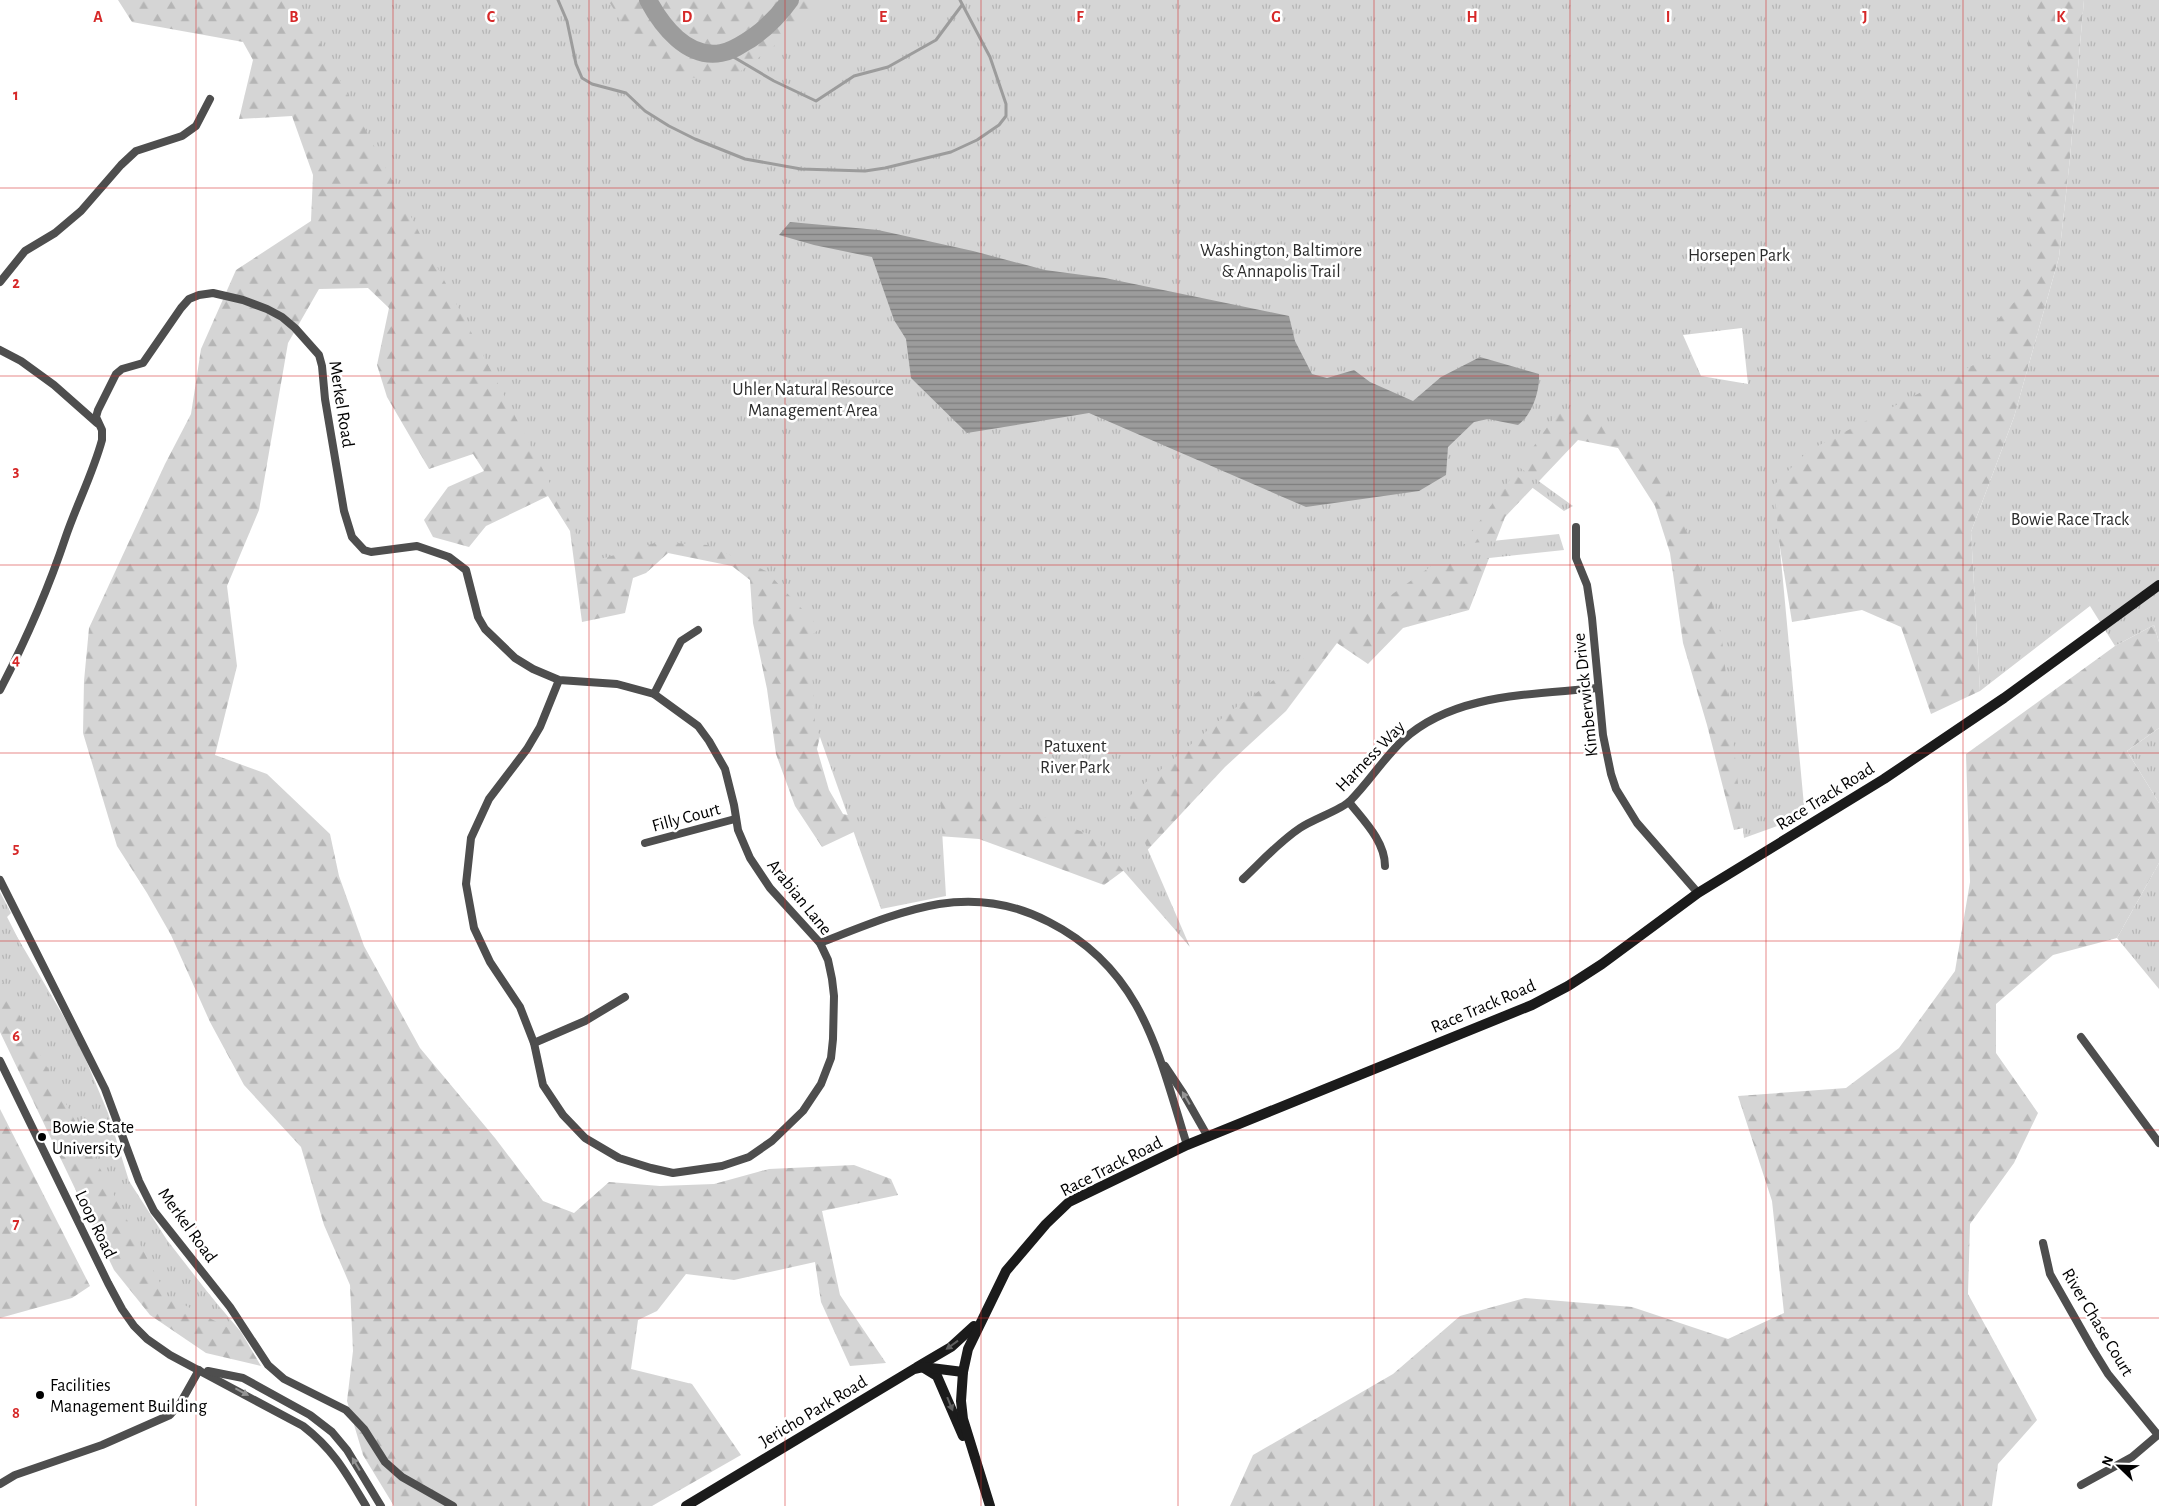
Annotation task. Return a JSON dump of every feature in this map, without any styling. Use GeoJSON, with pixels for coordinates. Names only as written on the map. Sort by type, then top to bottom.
{"type":"FeatureCollection","features":[{"type":"Feature","properties":{"kind":"street"},"geometry":{"type":"LineString","coordinates":[[0,282],[25,251],[55,233],[81,211],[136,151],[182,136],[196,126],[210,99]]}},
{"type":"Feature","properties":{"kind":"street","name":"Merkel Road"},"geometry":{"type":"LineString","coordinates":[[0,690],[60,558],[66,536],[101,445],[103,436],[97,423],[98,410],[116,374],[122,369],[143,363],[181,308],[190,299],[199,295],[213,293],[267,309],[282,316],[313,346],[319,355],[344,511],[352,537],[364,550],[371,552],[417,546],[441,553],[460,563],[469,578],[478,617],[485,629],[515,658],[533,669],[559,680]]}},
{"type":"Feature","properties":{"kind":"street"},"geometry":{"type":"LineString","coordinates":[[0,350],[21,361],[54,385],[97,423]]}},
{"type":"Feature","properties":{"kind":"street","name":"Kimberwick Drive"},"geometry":{"type":"LineString","coordinates":[[1576,527],[1576,558],[1588,593],[1596,648],[1598,688],[1606,758],[1616,789],[1648,838],[1698,893]]}},
{"type":"Feature","properties":{"kind":"street","name":"Race Track Road"},"geometry":{"type":"LineString","coordinates":[[990,1506],[961,1401],[963,1372],[968,1349],[1006,1272],[1046,1224],[1069,1202],[1187,1145],[1532,1005],[1568,986],[1602,964],[1698,893],[1794,837],[1955,732],[2159,585]]}},
{"type":"Feature","properties":{"kind":"street"},"geometry":{"type":"LineString","coordinates":[[654,694],[681,641],[698,630]]}},
{"type":"Feature","properties":{"kind":"street","name":"Arabian Lane"},"geometry":{"type":"LineString","coordinates":[[559,680],[617,684],[654,694],[698,726],[709,741],[725,769],[734,805],[735,819],[744,846],[761,875],[820,943],[828,960],[834,996],[833,1039],[830,1058],[825,1076],[803,1111],[772,1141],[749,1157],[722,1166],[673,1173],[634,1163],[609,1153],[579,1133],[554,1103],[543,1085],[534,1043],[520,1007],[490,962],[474,928],[468,898],[466,867],[471,838],[481,813],[492,795],[525,753],[540,727],[559,680]]}},
{"type":"Feature","properties":{"kind":"street","name":"Harness Way"},"geometry":{"type":"LineString","coordinates":[[1243,879],[1297,830],[1349,802],[1377,767],[1404,739],[1441,715],[1458,708],[1502,698],[1598,688]]}},
{"type":"Feature","properties":{"kind":"street"},"geometry":{"type":"LineString","coordinates":[[1349,802],[1375,836],[1385,855],[1385,866]]}},
{"type":"Feature","properties":{"kind":"street","name":"Filly Court"},"geometry":{"type":"LineString","coordinates":[[645,843],[735,819]]}},
{"type":"Feature","properties":{"kind":"street","name":"Merkel Road"},"geometry":{"type":"LineString","coordinates":[[0,880],[105,1089],[139,1181],[154,1211],[230,1307],[268,1365],[284,1379],[346,1410],[364,1429],[385,1462],[397,1472],[453,1506]]}},
{"type":"Feature","properties":{"kind":"street"},"geometry":{"type":"LineString","coordinates":[[820,943],[893,916],[938,904],[972,902],[996,903],[1022,910],[1065,930],[1085,944],[1114,970],[1134,1000],[1148,1027],[1161,1061],[1187,1145]]}},
{"type":"Feature","properties":{"kind":"street"},"geometry":{"type":"LineString","coordinates":[[534,1043],[585,1021],[625,997]]}},
{"type":"Feature","properties":{"kind":"street"},"geometry":{"type":"LineString","coordinates":[[2081,1037],[2159,1143]]}},
{"type":"Feature","properties":{"kind":"street"},"geometry":{"type":"LineString","coordinates":[[1161,1061],[1183,1093],[1208,1137]]}},
{"type":"Feature","properties":{"kind":"street","name":"Loop Road"},"geometry":{"type":"LineString","coordinates":[[0,1062],[122,1309],[134,1326],[147,1339],[170,1355],[303,1426],[322,1442],[336,1458],[366,1506]]}},
{"type":"Feature","properties":{"kind":"street","name":"River Chase Court"},"geometry":{"type":"LineString","coordinates":[[2042,1243],[2050,1274],[2092,1348],[2108,1374],[2159,1434]]}},
{"type":"Feature","properties":{"kind":"street","name":"Jericho Park Road"},"geometry":{"type":"LineString","coordinates":[[686,1506],[919,1368],[951,1347],[984,1314]]}},
{"type":"Feature","properties":{"kind":"street"},"geometry":{"type":"LineString","coordinates":[[919,1368],[963,1372]]}},
{"type":"Feature","properties":{"kind":"street"},"geometry":{"type":"LineString","coordinates":[[919,1368],[937,1376],[963,1436],[972,1445]]}},
{"type":"Feature","properties":{"kind":"street"},"geometry":{"type":"LineString","coordinates":[[0,1484],[15,1475],[102,1445],[170,1414],[181,1402],[199,1370]]}},
{"type":"Feature","properties":{"kind":"street","name":"Loop Road"},"geometry":{"type":"LineString","coordinates":[[199,1370],[243,1378],[310,1415],[332,1432],[347,1450],[381,1506]]}},
{"type":"Feature","properties":{"kind":"street"},"geometry":{"type":"LineString","coordinates":[[2081,1485],[2132,1456],[2159,1434]]}},
{"type":"Feature","properties":{"kind":"green space"},"geometry":{"type":"Polygon","coordinates":[[[118,0],[1585,0],[1717,566],[1748,827],[1734,830],[1707,725],[1683,643],[1670,553],[1655,506],[1618,448],[1578,440],[1505,517],[1469,610],[1403,628],[1368,664],[1337,643],[1286,711],[1225,767],[1138,860],[1104,885],[979,839],[897,833],[836,668],[817,749],[829,790],[843,814],[857,817],[858,830],[822,847],[795,806],[776,754],[767,689],[753,623],[750,580],[732,566],[668,553],[646,573],[633,578],[625,613],[582,622],[570,531],[548,496],[486,526],[469,547],[433,537],[424,520],[448,487],[484,471],[473,454],[429,469],[387,397],[377,365],[389,308],[368,288],[319,289],[288,343],[259,510],[227,586],[237,666],[215,755],[267,774],[330,834],[339,876],[364,946],[420,1048],[495,1138],[543,1201],[574,1213],[609,1182],[660,1186],[714,1184],[769,1169],[854,1165],[891,1179],[898,1195],[822,1211],[840,1295],[886,1363],[850,1366],[821,1302],[815,1262],[734,1280],[686,1274],[657,1311],[638,1320],[631,1369],[692,1384],[741,1455],[652,1506],[394,1506],[363,1455],[347,1401],[353,1351],[350,1285],[324,1225],[301,1147],[244,1085],[210,1022],[171,935],[117,846],[83,733],[84,681],[89,628],[165,464],[191,414],[201,349],[236,270],[311,221],[313,175],[292,116],[239,119],[253,60],[243,42],[132,22],[118,0]]]}},
{"type":"Feature","properties":{"kind":"green space","name":"Washington, Baltimore & Annapolis Trail"},"geometry":{"type":"Polygon","coordinates":[[[298,0],[608,0],[643,55],[661,69],[695,78],[737,74],[803,24],[831,0],[2028,0],[2030,285],[1994,324],[2008,347],[1808,451],[1774,485],[1805,816],[1744,838],[1722,639],[1710,595],[1688,534],[1667,487],[1647,453],[1599,415],[1558,412],[1519,467],[1573,506],[1564,511],[1514,474],[1463,544],[1559,534],[1564,550],[1434,564],[1227,714],[1126,799],[1190,947],[1093,836],[998,799],[940,797],[946,896],[881,909],[815,723],[810,637],[820,628],[766,571],[707,545],[658,542],[591,562],[298,0]],[[1742,328],[1683,335],[1701,376],[1748,384],[1742,328]]]}},
{"type":"Feature","properties":{"kind":"green space","name":"Horsepen Park"},"geometry":{"type":"Polygon","coordinates":[[[1626,0],[2084,0],[2059,257],[2014,417],[1971,532],[1980,691],[1931,714],[1901,627],[1862,610],[1792,622],[1767,467],[1803,406],[1626,0]]]}},
{"type":"Feature","properties":{"kind":"green space","name":"Bowie Race Track"},"geometry":{"type":"Polygon","coordinates":[[[2084,0],[2159,0],[2159,642],[2154,625],[2115,646],[2090,606],[1980,691],[1971,532],[2014,417],[2059,257],[2084,0]]]}},
{"type":"Feature","properties":{"kind":"green space"},"geometry":{"type":"Polygon","coordinates":[[[2154,625],[2159,642],[2159,728],[2127,751],[2159,803],[2159,863],[2117,938],[2053,955],[1996,1004],[1996,1053],[2038,1113],[2014,1163],[1970,1224],[1968,1294],[2037,1420],[1998,1464],[1992,1506],[1230,1506],[1253,1455],[1393,1374],[1460,1316],[1525,1298],[1632,1307],[1728,1339],[1784,1313],[1772,1201],[1738,1096],[1846,1088],[1899,1048],[1955,971],[1970,882],[1966,754],[2115,646],[2154,625]]]}},
{"type":"Feature","properties":{"kind":"green space"},"geometry":{"type":"Polygon","coordinates":[[[2159,728],[2159,803],[2127,751],[2159,728]]]}},
{"type":"Feature","properties":{"kind":"green space"},"geometry":{"type":"Polygon","coordinates":[[[2159,863],[2159,989],[2117,938],[2159,863]]]}},
{"type":"Feature","properties":{"kind":"green space"},"geometry":{"type":"Polygon","coordinates":[[[0,892],[11,913],[6,918],[78,1041],[108,1113],[129,1181],[167,1240],[240,1334],[167,1296],[0,978],[0,892]]]}},
{"type":"Feature","properties":{"kind":"green space"},"geometry":{"type":"Polygon","coordinates":[[[0,903],[41,984],[126,1181],[166,1243],[241,1332],[261,1366],[206,1353],[150,1315],[114,1270],[0,1032],[0,903]]]}},
{"type":"Feature","properties":{"kind":"green space"},"geometry":{"type":"Polygon","coordinates":[[[0,1109],[90,1286],[72,1298],[0,1318],[0,1109]]]}},
{"type":"Feature","properties":{"kind":"shaded area"},"geometry":{"type":"Polygon","coordinates":[[[790,222],[878,230],[973,251],[1045,270],[1105,278],[1289,316],[1295,341],[1312,374],[1327,378],[1354,370],[1370,382],[1413,401],[1441,377],[1480,357],[1539,374],[1536,395],[1531,409],[1518,425],[1488,419],[1474,422],[1448,447],[1446,475],[1419,491],[1306,507],[1089,413],[967,433],[911,378],[906,339],[894,320],[872,257],[814,245],[779,235],[790,222]]]}},
{"type":"Feature","properties":{"kind":"waterway"},"geometry":{"type":"LineString","coordinates":[[558,0],[567,21],[576,64],[582,78],[592,84],[626,93],[645,111],[669,126],[695,139],[745,159],[801,169],[865,171],[951,152],[977,140],[999,125],[1006,116],[1006,104],[990,57],[960,0]]}},
{"type":"Feature","properties":{"kind":"waterway"},"geometry":{"type":"LineString","coordinates":[[648,0],[668,30],[677,39],[697,51],[709,54],[729,51],[752,38],[790,0]]}},
{"type":"Feature","properties":{"kind":"waterway"},"geometry":{"type":"LineString","coordinates":[[725,52],[774,81],[816,101],[854,76],[888,67],[936,40],[962,5]]}},
{"type":"Feature","properties":{"kind":"place","name":"Bowie State University"},"geometry":{"type":"Point","coordinates":[42,1137]}},
{"type":"Feature","properties":{"kind":"place","name":"Facilities Management Building"},"geometry":{"type":"Point","coordinates":[40,1395]}},
{"type":"Feature","properties":{"kind":"park label","name":"Uhler Natural Resource Management Area"},"geometry":{"type":"Point","coordinates":[813,399]}},
{"type":"Feature","properties":{"kind":"park label","name":"Patuxent River Park"},"geometry":{"type":"Point","coordinates":[1075,756]}}]}
